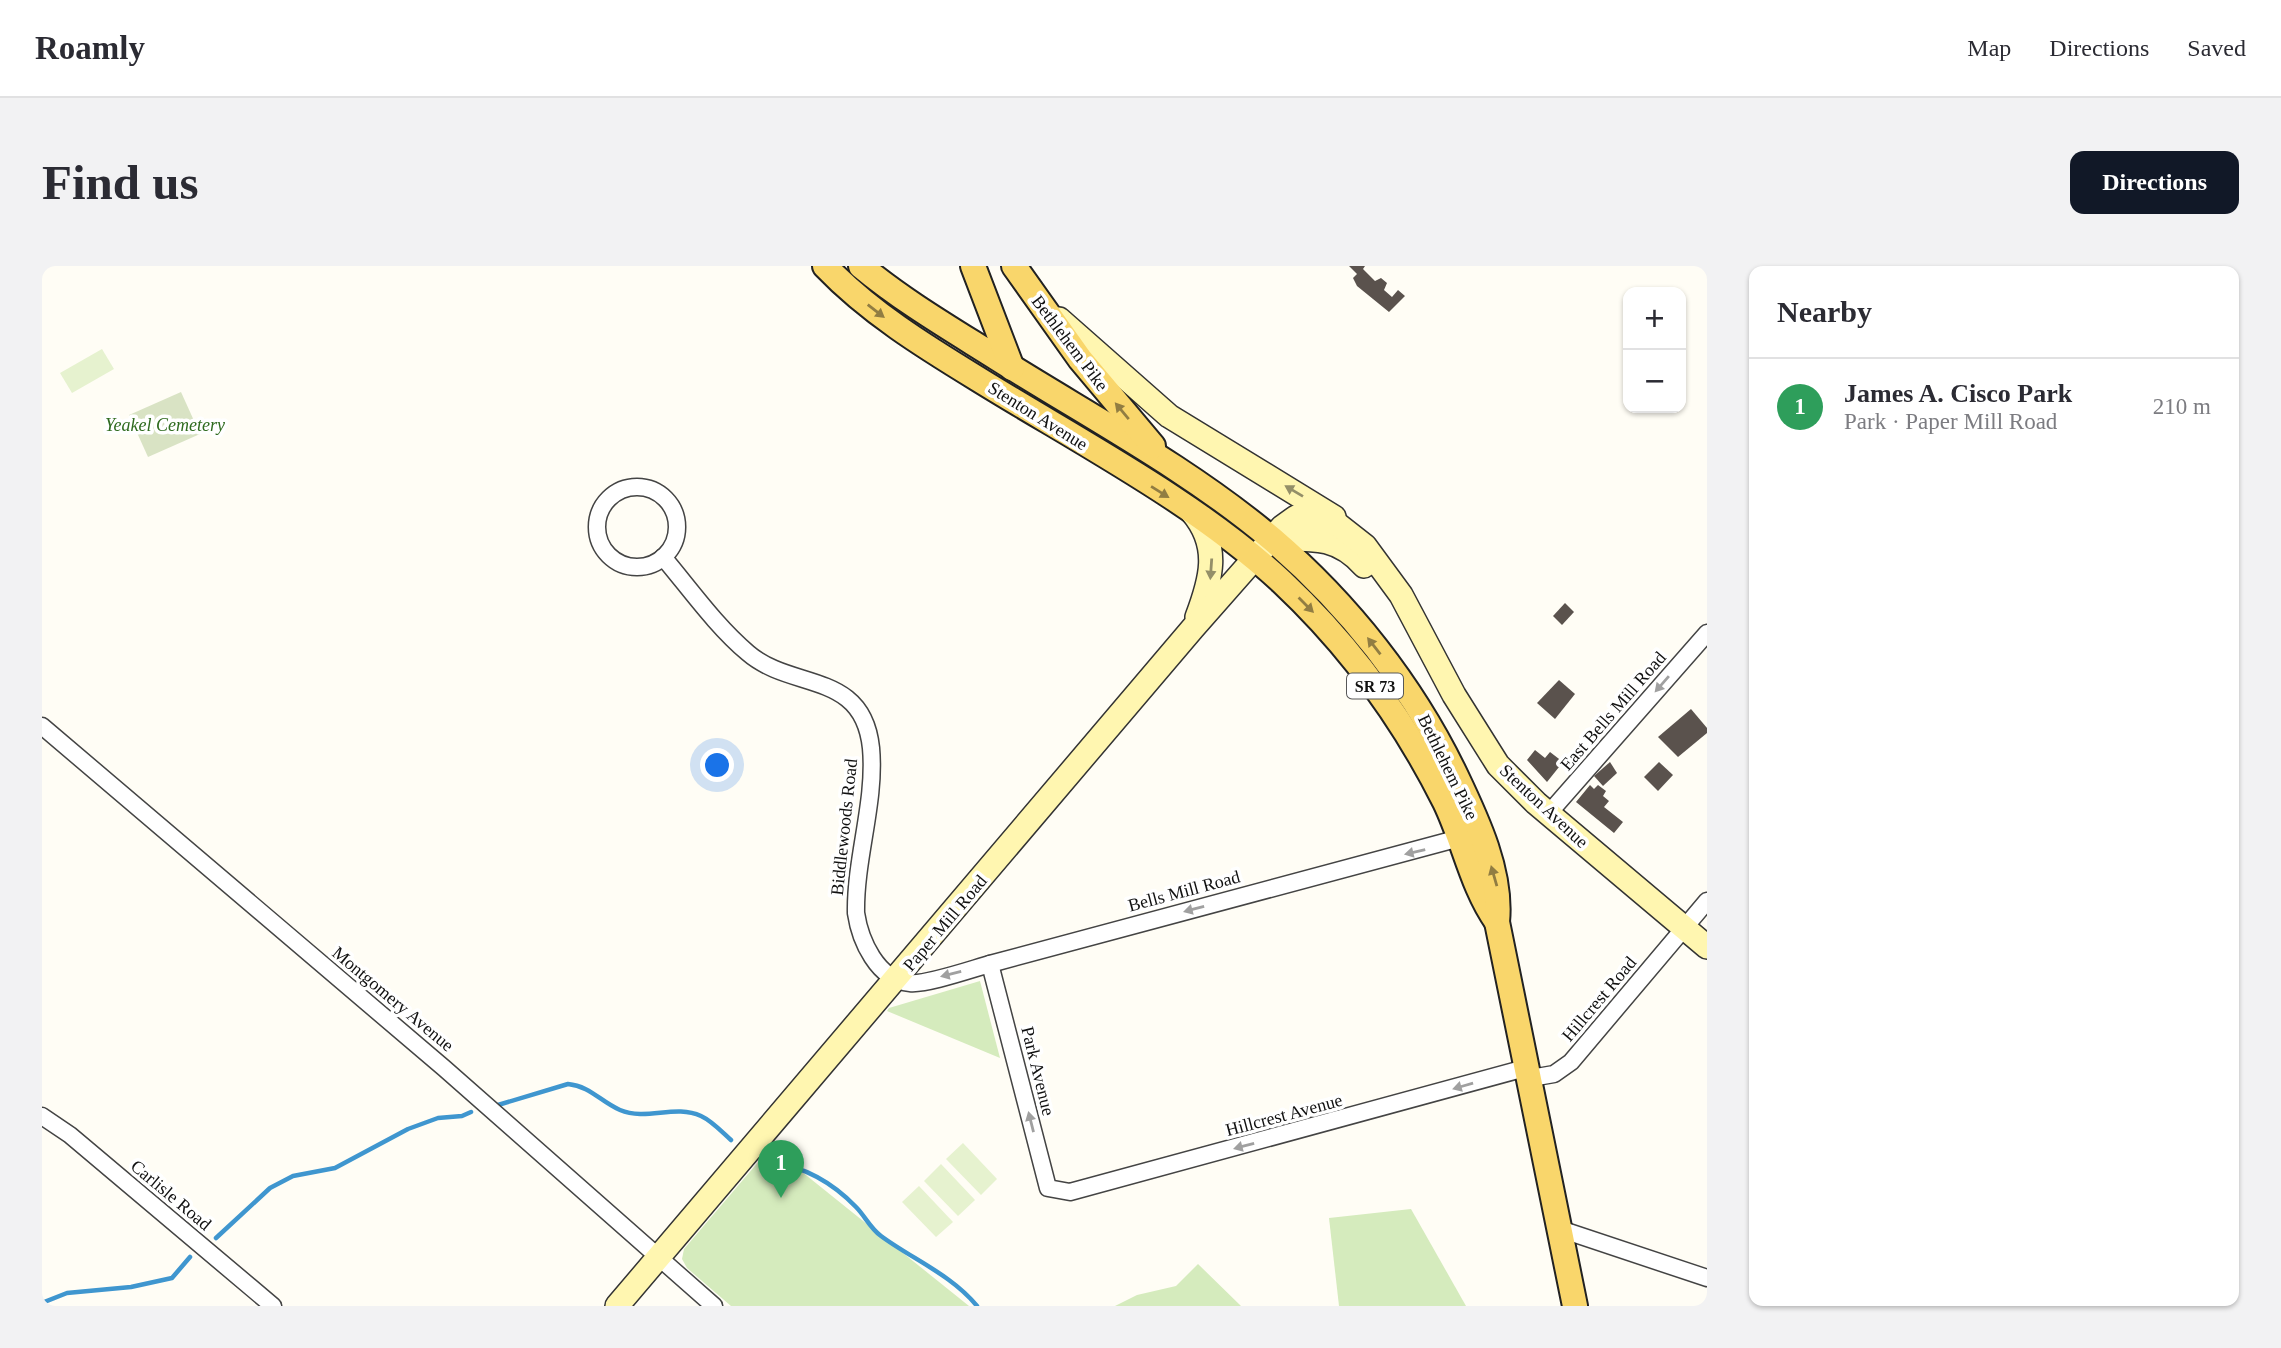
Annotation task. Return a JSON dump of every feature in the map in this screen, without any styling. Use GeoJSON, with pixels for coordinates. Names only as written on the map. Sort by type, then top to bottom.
{"type":"FeatureCollection","features":[{"type":"Feature","properties":{"kind":"main road","name":"Stenton Avenue"},"geometry":{"type":"LineString","coordinates":[[825,266],[869,306],[906,333],[1192,512],[1255,559]]}},
{"type":"Feature","properties":{"kind":"main road","name":"Stenton Avenue"},"geometry":{"type":"LineString","coordinates":[[861,266],[894,291],[1011,367],[1187,477],[1272,539]]}},
{"type":"Feature","properties":{"kind":"main road"},"geometry":{"type":"LineString","coordinates":[[973,266],[1011,367],[1027,394],[1050,423]]}},
{"type":"Feature","properties":{"kind":"main road","name":"Bethlehem Pike"},"geometry":{"type":"LineString","coordinates":[[1014,266],[1033,295],[1115,401],[1161,454],[1187,477]]}},
{"type":"Feature","properties":{"kind":"main road","name":"Bethlehem Pike"},"geometry":{"type":"LineString","coordinates":[[1272,539],[1354,621],[1420,710],[1451,764],[1470,835],[1500,898],[1497,922],[1530,1073],[1557,1228],[1575,1306]]}},
{"type":"Feature","properties":{"kind":"main road","name":"Bethlehem Pike"},"geometry":{"type":"LineString","coordinates":[[1255,559],[1320,619],[1383,698],[1445,802],[1470,835]]}},
{"type":"Feature","properties":{"kind":"street"},"geometry":{"type":"LineString","coordinates":[[1033,295],[1169,416],[1323,509],[1349,531]]}},
{"type":"Feature","properties":{"kind":"street"},"geometry":{"type":"LineString","coordinates":[[632,487],[646,488],[659,493],[672,507],[677,520],[677,534],[663,557],[637,567],[611,557],[598,535],[597,521],[610,497],[632,487]]}},
{"type":"Feature","properties":{"kind":"street"},"geometry":{"type":"LineString","coordinates":[[1192,512],[1205,530],[1212,567],[1209,586],[1193,628]]}},
{"type":"Feature","properties":{"kind":"street","name":"Stenton Avenue"},"geometry":{"type":"LineString","coordinates":[[1272,539],[1289,520],[1296,517],[1326,519],[1349,531],[1385,571],[1401,595],[1419,634],[1488,751],[1508,776],[1707,947]]}},
{"type":"Feature","properties":{"kind":"street","name":"Stenton Avenue"},"geometry":{"type":"LineString","coordinates":[[1272,539],[1310,537],[1344,547],[1367,570],[1419,634]]}},
{"type":"Feature","properties":{"kind":"street","name":"Paper Mill Road"},"geometry":{"type":"LineString","coordinates":[[617,1306],[897,980],[1193,628],[1272,539]]}},
{"type":"Feature","properties":{"kind":"street","name":"Biddlewoods Road"},"geometry":{"type":"LineString","coordinates":[[663,557],[750,655],[782,671],[833,688],[847,698],[862,719],[868,732],[871,757],[856,913],[861,935],[870,953],[879,965],[897,980]]}},
{"type":"Feature","properties":{"kind":"street","name":"East Bells Mill Road"},"geometry":{"type":"LineString","coordinates":[[1549,813],[1707,633]]}},
{"type":"Feature","properties":{"kind":"street","name":"Montgomery Avenue"},"geometry":{"type":"LineString","coordinates":[[42,726],[434,1059],[714,1306]]}},
{"type":"Feature","properties":{"kind":"street","name":"Bells Mill Road"},"geometry":{"type":"LineString","coordinates":[[897,980],[911,984],[1470,835]]}},
{"type":"Feature","properties":{"kind":"street"},"geometry":{"type":"LineString","coordinates":[[1684,928],[1707,901]]}},
{"type":"Feature","properties":{"kind":"street","name":"Hillcrest Road"},"geometry":{"type":"LineString","coordinates":[[1530,1073],[1554,1074],[1571,1062],[1684,928]]}},
{"type":"Feature","properties":{"kind":"street","name":"Park Avenue"},"geometry":{"type":"LineString","coordinates":[[990,964],[1048,1188]]}},
{"type":"Feature","properties":{"kind":"street","name":"Hillcrest Avenue"},"geometry":{"type":"LineString","coordinates":[[1048,1188],[1070,1192],[1530,1073]]}},
{"type":"Feature","properties":{"kind":"street","name":"Carlisle Road"},"geometry":{"type":"LineString","coordinates":[[42,1116],[70,1135],[274,1306]]}},
{"type":"Feature","properties":{"kind":"street"},"geometry":{"type":"LineString","coordinates":[[1557,1228],[1707,1278]]}},
{"type":"Feature","properties":{"kind":"green space"},"geometry":{"type":"Polygon","coordinates":[[[102,349],[114,369],[72,393],[60,373],[102,349]]]}},
{"type":"Feature","properties":{"kind":"green space","name":"Yeakel Cemetery"},"geometry":{"type":"Polygon","coordinates":[[[181,392],[200,434],[148,457],[129,415],[181,392]]]}},
{"type":"Feature","properties":{"kind":"green space"},"geometry":{"type":"Polygon","coordinates":[[[980,981],[1000,1058],[887,1011],[889,1008],[980,981]]]}},
{"type":"Feature","properties":{"kind":"green space"},"geometry":{"type":"Polygon","coordinates":[[[963,1143],[997,1179],[981,1195],[946,1159],[963,1143]]]}},
{"type":"Feature","properties":{"kind":"green space"},"geometry":{"type":"Polygon","coordinates":[[[771,1147],[969,1306],[731,1306],[687,1268],[682,1259],[684,1249],[771,1147]]]}},
{"type":"Feature","properties":{"kind":"green space"},"geometry":{"type":"Polygon","coordinates":[[[941,1164],[975,1200],[958,1216],[924,1181],[941,1164]]]}},
{"type":"Feature","properties":{"kind":"green space"},"geometry":{"type":"Polygon","coordinates":[[[919,1186],[953,1222],[936,1237],[902,1202],[919,1186]]]}},
{"type":"Feature","properties":{"kind":"green space"},"geometry":{"type":"Polygon","coordinates":[[[1411,1209],[1466,1306],[1339,1306],[1329,1218],[1411,1209]]]}},
{"type":"Feature","properties":{"kind":"green space"},"geometry":{"type":"Polygon","coordinates":[[[1198,1264],[1241,1306],[1115,1306],[1137,1295],[1176,1286],[1198,1264]]]}},
{"type":"Feature","properties":{"kind":"building"},"geometry":{"type":"Polygon","coordinates":[[[1349,266],[1365,266],[1363,269],[1375,281],[1381,278],[1387,283],[1384,290],[1392,297],[1398,290],[1405,296],[1389,312],[1357,286],[1353,278],[1357,274],[1349,266]]]}},
{"type":"Feature","properties":{"kind":"building"},"geometry":{"type":"Polygon","coordinates":[[[1565,603],[1574,612],[1562,625],[1553,616],[1565,603]]]}},
{"type":"Feature","properties":{"kind":"building"},"geometry":{"type":"Polygon","coordinates":[[[1559,680],[1575,694],[1555,719],[1537,703],[1559,680]]]}},
{"type":"Feature","properties":{"kind":"building"},"geometry":{"type":"Polygon","coordinates":[[[1691,709],[1707,728],[1707,733],[1678,757],[1658,737],[1691,709]]]}},
{"type":"Feature","properties":{"kind":"building"},"geometry":{"type":"Polygon","coordinates":[[[1535,750],[1545,758],[1550,752],[1563,762],[1547,782],[1527,760],[1535,750]]]}},
{"type":"Feature","properties":{"kind":"building"},"geometry":{"type":"Polygon","coordinates":[[[1610,762],[1617,773],[1603,786],[1594,776],[1610,762]]]}},
{"type":"Feature","properties":{"kind":"building"},"geometry":{"type":"Polygon","coordinates":[[[1659,762],[1673,775],[1658,791],[1644,777],[1659,762]]]}},
{"type":"Feature","properties":{"kind":"building"},"geometry":{"type":"Polygon","coordinates":[[[1590,785],[1594,789],[1598,785],[1606,791],[1603,796],[1609,801],[1604,807],[1623,822],[1614,833],[1576,802],[1590,785]]]}},
{"type":"Feature","properties":{"kind":"waterway"},"geometry":{"type":"LineString","coordinates":[[498,1105],[568,1084],[576,1085],[613,1107],[630,1113],[681,1112],[701,1116],[731,1140]]}},
{"type":"Feature","properties":{"kind":"waterway"},"geometry":{"type":"LineString","coordinates":[[216,1238],[270,1188],[293,1176],[335,1168],[408,1129],[438,1118],[462,1116],[471,1112]]}},
{"type":"Feature","properties":{"kind":"waterway"},"geometry":{"type":"LineString","coordinates":[[772,1162],[807,1172],[838,1191],[881,1236],[944,1276],[977,1306]]}},
{"type":"Feature","properties":{"kind":"waterway"},"geometry":{"type":"LineString","coordinates":[[42,1303],[67,1293],[131,1287],[172,1278],[190,1257]]}},
{"type":"Feature","properties":{"kind":"place","name":"James A. Cisco Park"},"geometry":{"type":"Point","coordinates":[781,1198]}}]}
